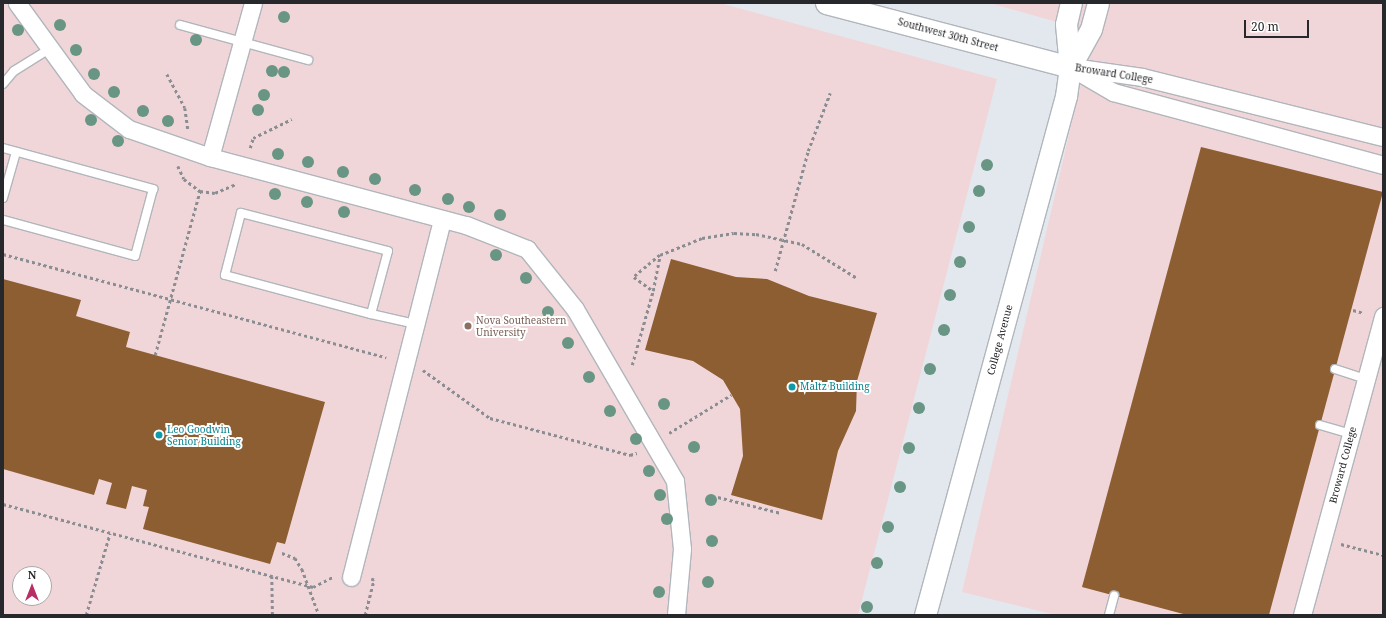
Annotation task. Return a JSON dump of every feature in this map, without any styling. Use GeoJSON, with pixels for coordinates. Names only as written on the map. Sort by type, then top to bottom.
{"type":"FeatureCollection","features":[{"type":"Feature","properties":{"kind":"street"},"geometry":{"type":"LineString","coordinates":[[16,3],[48,50],[83,94],[105,114],[129,129],[210,157],[442,219],[527,249],[575,308],[654,442],[675,481],[682,549],[676,615]]}},
{"type":"Feature","properties":{"kind":"street"},"geometry":{"type":"LineString","coordinates":[[210,157],[253,3]]}},
{"type":"Feature","properties":{"kind":"street","name":"Southwest 30th Street"},"geometry":{"type":"LineString","coordinates":[[826,3],[877,10],[1070,67]]}},
{"type":"Feature","properties":{"kind":"street","name":"College Avenue"},"geometry":{"type":"LineString","coordinates":[[927,614],[1066,96],[1070,67],[1066,24],[1071,3]]}},
{"type":"Feature","properties":{"kind":"street","name":"College Avenue"},"geometry":{"type":"LineString","coordinates":[[1070,67],[1091,29],[1098,3]]}},
{"type":"Feature","properties":{"kind":"street","name":"Broward College"},"geometry":{"type":"LineString","coordinates":[[1070,67],[1142,77],[1383,137]]}},
{"type":"Feature","properties":{"kind":"street","name":"Broward College"},"geometry":{"type":"LineString","coordinates":[[1070,67],[1113,92],[1383,165]]}},
{"type":"Feature","properties":{"kind":"street"},"geometry":{"type":"LineString","coordinates":[[351,577],[442,219]]}},
{"type":"Feature","properties":{"kind":"street","name":"Broward College"},"geometry":{"type":"LineString","coordinates":[[1302,615],[1383,316]]}},
{"type":"Feature","properties":{"kind":"lane"},"geometry":{"type":"LineString","coordinates":[[180,25],[308,60]]}},
{"type":"Feature","properties":{"kind":"lane"},"geometry":{"type":"LineString","coordinates":[[3,84],[14,71],[48,50]]}},
{"type":"Feature","properties":{"kind":"lane"},"geometry":{"type":"LineString","coordinates":[[3,148],[153,189],[135,256],[3,220]]}},
{"type":"Feature","properties":{"kind":"lane"},"geometry":{"type":"LineString","coordinates":[[3,198],[16,152]]}},
{"type":"Feature","properties":{"kind":"lane"},"geometry":{"type":"LineString","coordinates":[[371,314],[388,251],[241,213],[225,275],[371,314],[415,324]]}},
{"type":"Feature","properties":{"kind":"lane"},"geometry":{"type":"LineString","coordinates":[[1335,369],[1366,379]]}},
{"type":"Feature","properties":{"kind":"lane"},"geometry":{"type":"LineString","coordinates":[[1320,425],[1351,434]]}},
{"type":"Feature","properties":{"kind":"lane"},"geometry":{"type":"LineString","coordinates":[[1109,615],[1114,596]]}},
{"type":"Feature","properties":{"kind":"path"},"geometry":{"type":"LineString","coordinates":[[775,271],[782,238],[808,151],[830,93]]}},
{"type":"Feature","properties":{"kind":"path"},"geometry":{"type":"LineString","coordinates":[[155,355],[200,191]]}},
{"type":"Feature","properties":{"kind":"path"},"geometry":{"type":"LineString","coordinates":[[654,290],[634,276],[660,255],[694,240],[734,233],[782,238],[802,244],[857,278]]}},
{"type":"Feature","properties":{"kind":"path"},"geometry":{"type":"LineString","coordinates":[[3,254],[405,362],[432,374],[490,418],[630,455],[640,453],[654,442],[731,395]]}},
{"type":"Feature","properties":{"kind":"path"},"geometry":{"type":"LineString","coordinates":[[632,365],[654,290],[660,255]]}},
{"type":"Feature","properties":{"kind":"path"},"geometry":{"type":"LineString","coordinates":[[718,497],[780,513]]}},
{"type":"Feature","properties":{"kind":"path"},"geometry":{"type":"LineString","coordinates":[[3,504],[307,586],[313,587],[338,574],[374,580],[365,615]]}},
{"type":"Feature","properties":{"kind":"path"},"geometry":{"type":"LineString","coordinates":[[86,615],[110,533]]}},
{"type":"Feature","properties":{"kind":"path"},"geometry":{"type":"LineString","coordinates":[[1338,544],[1383,555]]}},
{"type":"Feature","properties":{"kind":"path"},"geometry":{"type":"LineString","coordinates":[[282,553],[295,558],[319,615]]}},
{"type":"Feature","properties":{"kind":"path"},"geometry":{"type":"LineString","coordinates":[[272,576],[273,615]]}},
{"type":"Feature","properties":{"kind":"shaded area","name":"Nova Southeastern University"},"geometry":{"type":"Polygon","coordinates":[[[3,3],[720,3],[997,79],[858,615],[3,615],[3,3]]]}},
{"type":"Feature","properties":{"kind":"shaded area"},"geometry":{"type":"Polygon","coordinates":[[[989,3],[1383,3],[1383,615],[1056,615],[962,592],[1093,32],[989,3]]]}},
{"type":"Feature","properties":{"kind":"building"},"geometry":{"type":"Polygon","coordinates":[[[1201,147],[1383,192],[1269,615],[1187,615],[1082,587],[1201,147]]]}},
{"type":"Feature","properties":{"kind":"building","name":"Maltz Building"},"geometry":{"type":"Polygon","coordinates":[[[671,259],[736,277],[767,279],[809,296],[877,313],[857,381],[856,411],[838,451],[822,520],[731,495],[743,456],[740,409],[723,380],[693,361],[645,350],[671,259]]]}},
{"type":"Feature","properties":{"kind":"building","name":"Leo Goodwin Senior Building"},"geometry":{"type":"Polygon","coordinates":[[[3,279],[81,300],[76,316],[130,332],[126,347],[325,402],[285,544],[277,542],[270,564],[143,529],[149,507],[143,506],[147,490],[132,486],[126,509],[106,504],[112,483],[99,479],[94,495],[3,469],[3,279]]]}},
{"type":"Feature","properties":{"kind":"place","name":"Nova Southeastern University"},"geometry":{"type":"Point","coordinates":[468,326]}},
{"type":"Feature","properties":{"kind":"place","name":"Maltz Building"},"geometry":{"type":"Point","coordinates":[792,387]}},
{"type":"Feature","properties":{"kind":"place","name":"Leo Goodwin Senior Building"},"geometry":{"type":"Point","coordinates":[159,435]}}]}
